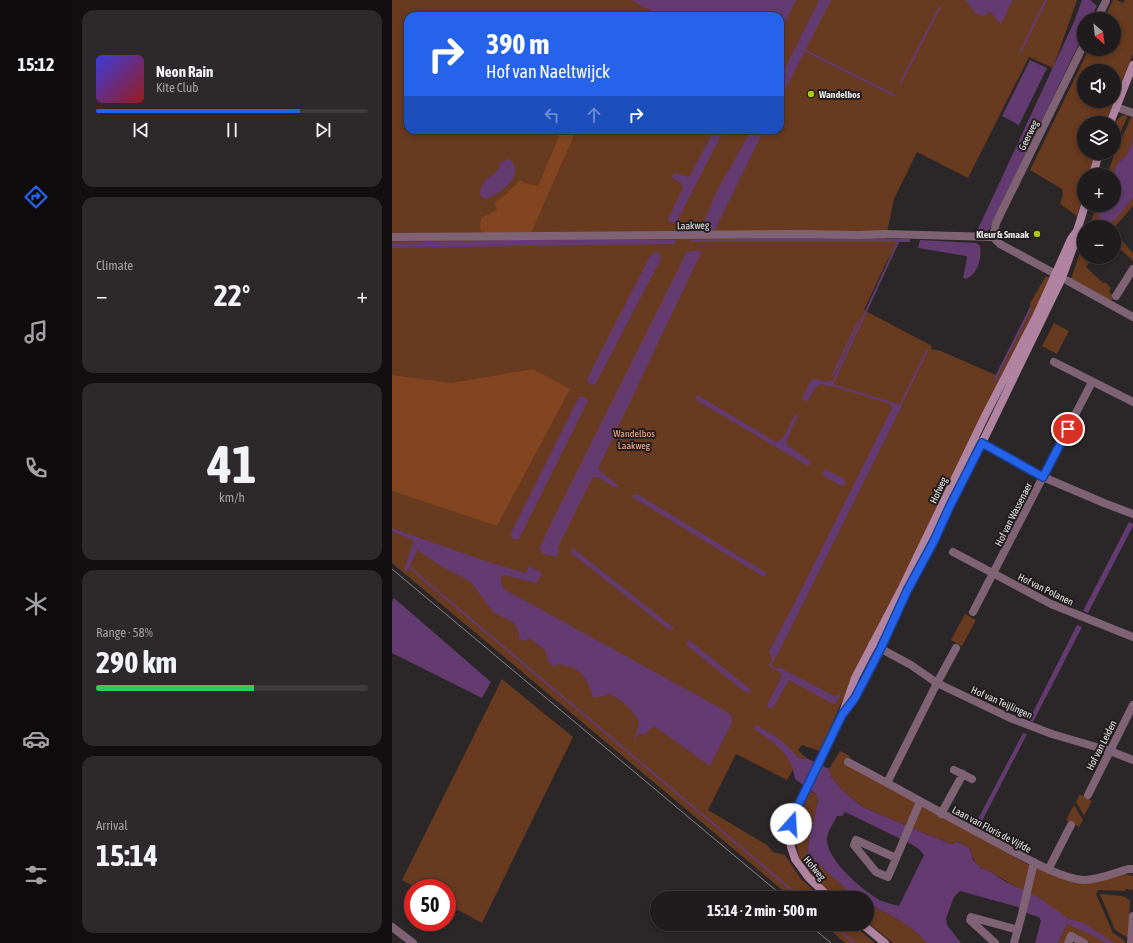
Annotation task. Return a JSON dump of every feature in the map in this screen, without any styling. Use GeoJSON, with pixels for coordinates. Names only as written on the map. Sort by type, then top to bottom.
{"type":"FeatureCollection","features":[{"type":"Feature","properties":{"kind":"main road"},"geometry":{"type":"LineString","coordinates":[[1121,95],[1133,65]]}},
{"type":"Feature","properties":{"kind":"main road"},"geometry":{"type":"LineString","coordinates":[[1062,278],[1071,239],[1077,231],[1083,212]]}},
{"type":"Feature","properties":{"kind":"main road","name":"Hofweg"},"geometry":{"type":"LineString","coordinates":[[822,891],[808,878],[795,859],[791,847],[790,836],[791,824],[795,812],[842,715],[855,678],[902,588],[974,439],[1037,315],[1062,278]]}},
{"type":"Feature","properties":{"kind":"main road","name":"Hofweg"},"geometry":{"type":"LineString","coordinates":[[842,715],[855,698],[881,648],[907,591],[934,541],[1062,278]]}},
{"type":"Feature","properties":{"kind":"main road"},"geometry":{"type":"LineString","coordinates":[[870,931],[885,943]]}},
{"type":"Feature","properties":{"kind":"street"},"geometry":{"type":"LineString","coordinates":[[1100,12],[1106,1]]}},
{"type":"Feature","properties":{"kind":"street","name":"Geerweg"},"geometry":{"type":"LineString","coordinates":[[993,237],[996,223],[1078,56]]}},
{"type":"Feature","properties":{"kind":"street"},"geometry":{"type":"LineString","coordinates":[[1119,108],[1133,113]]}},
{"type":"Feature","properties":{"kind":"street","name":"Laakweg"},"geometry":{"type":"LineString","coordinates":[[392,237],[793,234],[886,234],[993,237]]}},
{"type":"Feature","properties":{"kind":"street"},"geometry":{"type":"LineString","coordinates":[[993,237],[1000,244],[1133,317]]}},
{"type":"Feature","properties":{"kind":"street"},"geometry":{"type":"LineString","coordinates":[[1116,296],[1133,269]]}},
{"type":"Feature","properties":{"kind":"street"},"geometry":{"type":"LineString","coordinates":[[1054,362],[1133,402]]}},
{"type":"Feature","properties":{"kind":"street","name":"Hof van Wassenaer"},"geometry":{"type":"LineString","coordinates":[[973,612],[1092,382]]}},
{"type":"Feature","properties":{"kind":"street"},"geometry":{"type":"LineString","coordinates":[[974,439],[1043,477],[1133,514]]}},
{"type":"Feature","properties":{"kind":"street","name":"Hof van Polanen"},"geometry":{"type":"LineString","coordinates":[[953,552],[1051,604],[1133,637]]}},
{"type":"Feature","properties":{"kind":"street","name":"Hof van Teijlingen"},"geometry":{"type":"LineString","coordinates":[[872,644],[911,665],[937,683],[1010,718],[1052,734],[1110,751],[1133,760]]}},
{"type":"Feature","properties":{"kind":"street"},"geometry":{"type":"LineString","coordinates":[[887,783],[956,648]]}},
{"type":"Feature","properties":{"kind":"street","name":"Hof van Leiden"},"geometry":{"type":"LineString","coordinates":[[1088,795],[1133,704]]}},
{"type":"Feature","properties":{"kind":"street","name":"Laan van Floris de Vijfde"},"geometry":{"type":"LineString","coordinates":[[848,762],[942,814],[1034,862],[1072,877],[1083,880],[1095,879],[1128,869],[1133,869]]}},
{"type":"Feature","properties":{"kind":"street"},"geometry":{"type":"LineString","coordinates":[[954,770],[972,779]]}},
{"type":"Feature","properties":{"kind":"street","name":"Laan van Floris de Vijfde"},"geometry":{"type":"LineString","coordinates":[[942,814],[963,774]]}},
{"type":"Feature","properties":{"kind":"street"},"geometry":{"type":"LineString","coordinates":[[896,858],[856,840],[854,845],[876,872],[888,877],[920,802]]}},
{"type":"Feature","properties":{"kind":"street"},"geometry":{"type":"LineString","coordinates":[[1049,868],[1071,825]]}},
{"type":"Feature","properties":{"kind":"street","name":"Laan van Floris de Vijfde"},"geometry":{"type":"LineString","coordinates":[[1014,943],[1034,862]]}},
{"type":"Feature","properties":{"kind":"street"},"geometry":{"type":"LineString","coordinates":[[1131,943],[1133,916]]}},
{"type":"Feature","properties":{"kind":"street"},"geometry":{"type":"LineString","coordinates":[[995,943],[970,920],[971,917],[1018,930]]}},
{"type":"Feature","properties":{"kind":"street"},"geometry":{"type":"LineString","coordinates":[[392,927],[413,943]]}},
{"type":"Feature","properties":{"kind":"street"},"geometry":{"type":"LineString","coordinates":[[1068,943],[1071,936],[1084,943]]}},
{"type":"Feature","properties":{"kind":"green space","name":"Wandelbos Laakweg"},"geometry":{"type":"Polygon","coordinates":[[[392,0],[1077,0],[1053,68],[1029,57],[968,178],[917,152],[894,199],[885,242],[898,242],[885,265],[864,310],[932,346],[931,349],[941,351],[998,376],[1032,308],[1030,307],[1030,303],[1046,276],[1050,276],[1051,279],[842,701],[820,751],[802,745],[798,750],[806,758],[800,759],[796,755],[794,768],[787,780],[736,754],[708,810],[767,845],[773,852],[785,855],[801,879],[814,891],[784,891],[392,563],[392,0]]]}},
{"type":"Feature","properties":{"kind":"green space"},"geometry":{"type":"Polygon","coordinates":[[[1113,0],[1123,3],[1125,0],[1133,0],[1133,54],[1121,83],[1121,64],[1082,64],[1086,56],[1121,56],[1121,12],[1107,12],[1113,0]]]}},
{"type":"Feature","properties":{"kind":"green space"},"geometry":{"type":"Polygon","coordinates":[[[1077,74],[1077,108],[1111,108],[1108,116],[1077,116],[1077,160],[1094,160],[1091,168],[1077,168],[1077,216],[1060,204],[1063,195],[1062,189],[1030,170],[1077,74]]]}},
{"type":"Feature","properties":{"kind":"green space"},"geometry":{"type":"Polygon","coordinates":[[[1128,115],[1121,131],[1121,116],[1128,115]]]}},
{"type":"Feature","properties":{"kind":"green space"},"geometry":{"type":"Polygon","coordinates":[[[1133,117],[1133,141],[1126,156],[1117,164],[1116,168],[1110,168],[1112,160],[1121,160],[1121,139],[1131,118],[1133,117]]]}},
{"type":"Feature","properties":{"kind":"green space"},"geometry":{"type":"Polygon","coordinates":[[[1133,198],[1133,206],[1121,220],[1114,220],[1133,198]]]}},
{"type":"Feature","properties":{"kind":"green space"},"geometry":{"type":"Polygon","coordinates":[[[1094,212],[1101,212],[1099,217],[1102,220],[1092,220],[1094,212]]]}},
{"type":"Feature","properties":{"kind":"green space"},"geometry":{"type":"Polygon","coordinates":[[[1121,240],[1133,253],[1133,261],[1121,250],[1121,240]]]}},
{"type":"Feature","properties":{"kind":"green space"},"geometry":{"type":"Polygon","coordinates":[[[1077,261],[1077,264],[1088,264],[1086,267],[1103,283],[1105,282],[1111,288],[1109,292],[1114,296],[1110,302],[1071,279],[1077,261]]]}},
{"type":"Feature","properties":{"kind":"green space"},"geometry":{"type":"Polygon","coordinates":[[[1054,323],[1069,331],[1057,354],[1042,346],[1054,323]]]}},
{"type":"Feature","properties":{"kind":"green space"},"geometry":{"type":"Polygon","coordinates":[[[965,614],[976,620],[962,646],[951,640],[965,614]]]}},
{"type":"Feature","properties":{"kind":"green space"},"geometry":{"type":"Polygon","coordinates":[[[502,679],[573,737],[482,923],[456,909],[456,879],[402,880],[502,679]]]}},
{"type":"Feature","properties":{"kind":"green space"},"geometry":{"type":"Polygon","coordinates":[[[840,751],[850,756],[847,763],[1027,864],[1077,882],[1125,874],[1133,876],[1133,890],[1098,890],[1096,894],[1113,933],[1125,941],[1125,943],[1090,943],[1071,933],[1066,943],[1058,943],[1069,919],[979,866],[974,860],[970,848],[959,842],[952,844],[928,835],[863,807],[843,791],[832,778],[829,769],[840,751]]]}},
{"type":"Feature","properties":{"kind":"green space"},"geometry":{"type":"Polygon","coordinates":[[[810,791],[817,795],[818,801],[807,854],[849,891],[828,891],[810,873],[799,857],[795,837],[797,821],[810,791]]]}},
{"type":"Feature","properties":{"kind":"green space"},"geometry":{"type":"Polygon","coordinates":[[[1080,794],[1092,801],[1084,816],[1076,802],[1080,794]]]}},
{"type":"Feature","properties":{"kind":"green space"},"geometry":{"type":"Polygon","coordinates":[[[1074,805],[1083,820],[1079,827],[1066,820],[1074,805]]]}},
{"type":"Feature","properties":{"kind":"green space"},"geometry":{"type":"Polygon","coordinates":[[[1100,894],[1123,896],[1130,900],[1128,938],[1115,930],[1100,894]]]}},
{"type":"Feature","properties":{"kind":"green space"},"geometry":{"type":"Polygon","coordinates":[[[874,907],[899,920],[914,930],[927,943],[893,943],[874,928],[874,907]]]}},
{"type":"Feature","properties":{"kind":"green space"},"geometry":{"type":"Polygon","coordinates":[[[831,931],[860,931],[875,943],[845,943],[831,931]]]}},
{"type":"Feature","properties":{"kind":"shaded area"},"geometry":{"type":"Polygon","coordinates":[[[631,0],[796,0],[784,26],[784,12],[654,12],[631,0]]]}},
{"type":"Feature","properties":{"kind":"shaded area"},"geometry":{"type":"Polygon","coordinates":[[[819,0],[831,0],[784,92],[784,70],[819,0]]]}},
{"type":"Feature","properties":{"kind":"shaded area"},"geometry":{"type":"Polygon","coordinates":[[[966,0],[1013,0],[1001,24],[989,12],[984,16],[975,13],[966,0]]]}},
{"type":"Feature","properties":{"kind":"shaded area"},"geometry":{"type":"Polygon","coordinates":[[[1082,0],[1090,0],[1097,6],[1094,12],[1078,12],[1082,0]]]}},
{"type":"Feature","properties":{"kind":"shaded area"},"geometry":{"type":"Polygon","coordinates":[[[1077,14],[1077,48],[989,230],[982,232],[977,231],[1077,14]]]}},
{"type":"Feature","properties":{"kind":"shaded area"},"geometry":{"type":"Polygon","coordinates":[[[1030,60],[1047,68],[1019,125],[1002,116],[1030,60]]]}},
{"type":"Feature","properties":{"kind":"shaded area"},"geometry":{"type":"Polygon","coordinates":[[[554,134],[575,134],[531,233],[483,234],[480,228],[481,218],[497,210],[495,202],[504,196],[520,180],[524,183],[538,186],[559,136],[554,134]]]}},
{"type":"Feature","properties":{"kind":"shaded area"},"geometry":{"type":"Polygon","coordinates":[[[712,134],[722,134],[676,223],[667,221],[683,188],[682,184],[671,177],[675,173],[689,177],[712,134]]]}},
{"type":"Feature","properties":{"kind":"shaded area"},"geometry":{"type":"Polygon","coordinates":[[[749,134],[762,134],[715,230],[708,230],[703,224],[716,193],[749,134]]]}},
{"type":"Feature","properties":{"kind":"shaded area"},"geometry":{"type":"Polygon","coordinates":[[[1133,141],[1133,198],[1115,220],[1101,220],[1098,217],[1100,212],[1121,212],[1121,168],[1116,168],[1117,164],[1126,156],[1133,141]]]}},
{"type":"Feature","properties":{"kind":"shaded area"},"geometry":{"type":"Polygon","coordinates":[[[508,159],[511,160],[515,166],[513,178],[504,189],[486,199],[480,192],[484,183],[497,171],[500,163],[508,159]]]}},
{"type":"Feature","properties":{"kind":"shaded area"},"geometry":{"type":"Polygon","coordinates":[[[792,237],[910,239],[910,242],[691,242],[691,240],[792,237]]]}},
{"type":"Feature","properties":{"kind":"shaded area"},"geometry":{"type":"Polygon","coordinates":[[[542,239],[675,240],[676,244],[392,248],[392,243],[542,239]]]}},
{"type":"Feature","properties":{"kind":"shaded area"},"geometry":{"type":"Polygon","coordinates":[[[920,240],[976,243],[980,246],[980,260],[976,270],[970,277],[966,279],[963,278],[967,258],[966,256],[918,248],[920,240]]]}},
{"type":"Feature","properties":{"kind":"shaded area"},"geometry":{"type":"Polygon","coordinates":[[[699,250],[701,253],[599,467],[601,472],[618,485],[616,488],[598,477],[592,478],[558,547],[559,552],[557,557],[543,554],[539,549],[548,530],[687,252],[699,250]]]}},
{"type":"Feature","properties":{"kind":"shaded area"},"geometry":{"type":"Polygon","coordinates":[[[655,252],[660,254],[661,259],[595,385],[588,383],[587,379],[650,256],[655,252]]]}},
{"type":"Feature","properties":{"kind":"shaded area"},"geometry":{"type":"Polygon","coordinates":[[[1030,307],[1032,308],[996,381],[993,380],[1030,307]]]}},
{"type":"Feature","properties":{"kind":"shaded area"},"geometry":{"type":"Polygon","coordinates":[[[858,320],[859,322],[834,376],[832,374],[858,320]]]}},
{"type":"Feature","properties":{"kind":"shaded area"},"geometry":{"type":"Polygon","coordinates":[[[533,369],[570,389],[497,526],[392,491],[392,375],[452,383],[533,369]]]}},
{"type":"Feature","properties":{"kind":"shaded area"},"geometry":{"type":"Polygon","coordinates":[[[815,379],[827,382],[831,380],[831,387],[821,384],[815,388],[807,402],[802,399],[811,380],[815,379]]]}},
{"type":"Feature","properties":{"kind":"shaded area"},"geometry":{"type":"Polygon","coordinates":[[[699,396],[776,442],[783,438],[796,413],[798,415],[786,442],[787,445],[811,463],[808,466],[696,400],[695,397],[699,396]]]}},
{"type":"Feature","properties":{"kind":"shaded area"},"geometry":{"type":"Polygon","coordinates":[[[579,397],[585,397],[588,401],[519,539],[514,539],[510,535],[579,397]]]}},
{"type":"Feature","properties":{"kind":"shaded area"},"geometry":{"type":"Polygon","coordinates":[[[890,401],[902,406],[776,658],[772,658],[769,651],[893,406],[889,405],[890,401]]]}},
{"type":"Feature","properties":{"kind":"shaded area"},"geometry":{"type":"Polygon","coordinates":[[[825,469],[844,479],[846,484],[841,486],[822,475],[825,469]]]}},
{"type":"Feature","properties":{"kind":"shaded area"},"geometry":{"type":"Polygon","coordinates":[[[637,494],[767,573],[764,577],[634,498],[632,495],[637,494]]]}},
{"type":"Feature","properties":{"kind":"shaded area"},"geometry":{"type":"Polygon","coordinates":[[[1129,522],[1133,524],[1133,526],[1088,613],[1083,611],[1129,522]]]}},
{"type":"Feature","properties":{"kind":"shaded area"},"geometry":{"type":"Polygon","coordinates":[[[392,528],[485,561],[525,573],[530,566],[542,573],[537,583],[504,575],[501,578],[501,583],[504,589],[724,710],[732,716],[731,725],[710,766],[654,726],[644,735],[639,733],[633,743],[639,722],[634,713],[627,706],[611,694],[594,698],[582,674],[567,666],[558,664],[554,667],[548,661],[545,650],[529,638],[525,641],[519,639],[519,633],[513,622],[493,612],[471,582],[439,565],[418,550],[407,571],[403,572],[414,541],[392,531],[392,528]]]}},
{"type":"Feature","properties":{"kind":"shaded area"},"geometry":{"type":"Polygon","coordinates":[[[573,548],[674,628],[672,630],[668,629],[570,552],[573,548]]]}},
{"type":"Feature","properties":{"kind":"shaded area"},"geometry":{"type":"Polygon","coordinates":[[[394,598],[491,682],[482,698],[392,653],[392,602],[394,598]]]}},
{"type":"Feature","properties":{"kind":"shaded area"},"geometry":{"type":"Polygon","coordinates":[[[1077,625],[1082,627],[1033,722],[1029,720],[1077,625]]]}},
{"type":"Feature","properties":{"kind":"shaded area"},"geometry":{"type":"Polygon","coordinates":[[[689,640],[750,689],[752,693],[745,692],[689,647],[686,643],[689,640]]]}},
{"type":"Feature","properties":{"kind":"shaded area"},"geometry":{"type":"Polygon","coordinates":[[[779,667],[836,697],[839,694],[841,695],[833,704],[789,680],[773,708],[769,708],[767,705],[782,676],[778,670],[779,667]]]}},
{"type":"Feature","properties":{"kind":"shaded area"},"geometry":{"type":"Polygon","coordinates":[[[756,725],[781,740],[800,759],[806,758],[829,769],[832,778],[843,791],[863,807],[928,835],[952,844],[958,842],[970,848],[973,860],[981,868],[1038,897],[1069,919],[1084,923],[1114,943],[1106,943],[1067,924],[1058,943],[1035,943],[1041,921],[1039,917],[1029,914],[1018,907],[960,891],[954,897],[946,918],[947,925],[961,943],[927,943],[914,930],[899,920],[874,907],[874,896],[887,903],[899,906],[924,855],[919,849],[911,844],[845,812],[842,816],[837,816],[829,830],[827,839],[828,847],[838,864],[853,880],[867,891],[849,891],[807,854],[818,801],[817,795],[795,779],[790,762],[786,755],[769,739],[754,729],[756,725]]]}},
{"type":"Feature","properties":{"kind":"shaded area"},"geometry":{"type":"Polygon","coordinates":[[[1023,733],[1027,734],[981,823],[977,821],[1023,733]]]}},
{"type":"Feature","properties":{"kind":"waterway"},"geometry":{"type":"LineString","coordinates":[[1021,51],[1046,0]]}},
{"type":"Feature","properties":{"kind":"waterway"},"geometry":{"type":"LineString","coordinates":[[901,82],[940,7]]}},
{"type":"Feature","properties":{"kind":"waterway"},"geometry":{"type":"LineString","coordinates":[[806,51],[894,95]]}},
{"type":"Feature","properties":{"kind":"waterway"},"geometry":{"type":"LineString","coordinates":[[891,403],[832,385],[898,242]]}},
{"type":"Feature","properties":{"kind":"waterway"},"geometry":{"type":"LineString","coordinates":[[900,406],[927,351]]}},
{"type":"Feature","properties":{"kind":"waterway"},"geometry":{"type":"LineString","coordinates":[[409,567],[793,891]]}},
{"type":"Feature","properties":{"kind":"waterway"},"geometry":{"type":"LineString","coordinates":[[774,657],[770,666],[780,671]]}},
{"type":"Feature","properties":{"kind":"waterway"},"geometry":{"type":"LineString","coordinates":[[840,931],[854,943]]}},
{"type":"Feature","properties":{"kind":"tram line"},"geometry":{"type":"LineString","coordinates":[[392,569],[777,891]]}},
{"type":"Feature","properties":{"kind":"tram line"},"geometry":{"type":"LineString","coordinates":[[816,931],[831,943]]}},
{"type":"Feature","properties":{"kind":"place","name":"Wandelbos"},"geometry":{"type":"Point","coordinates":[811,94]}},
{"type":"Feature","properties":{"kind":"place","name":"Kleur & Smaak"},"geometry":{"type":"Point","coordinates":[1037,234]}},
{"type":"Feature","properties":{"kind":"route"},"geometry":{"type":"LineString","coordinates":[[791,824],[795,812],[842,715],[855,698],[863,683],[892,626],[907,591],[934,541],[982,443],[1043,477],[1068,429]]}}]}
